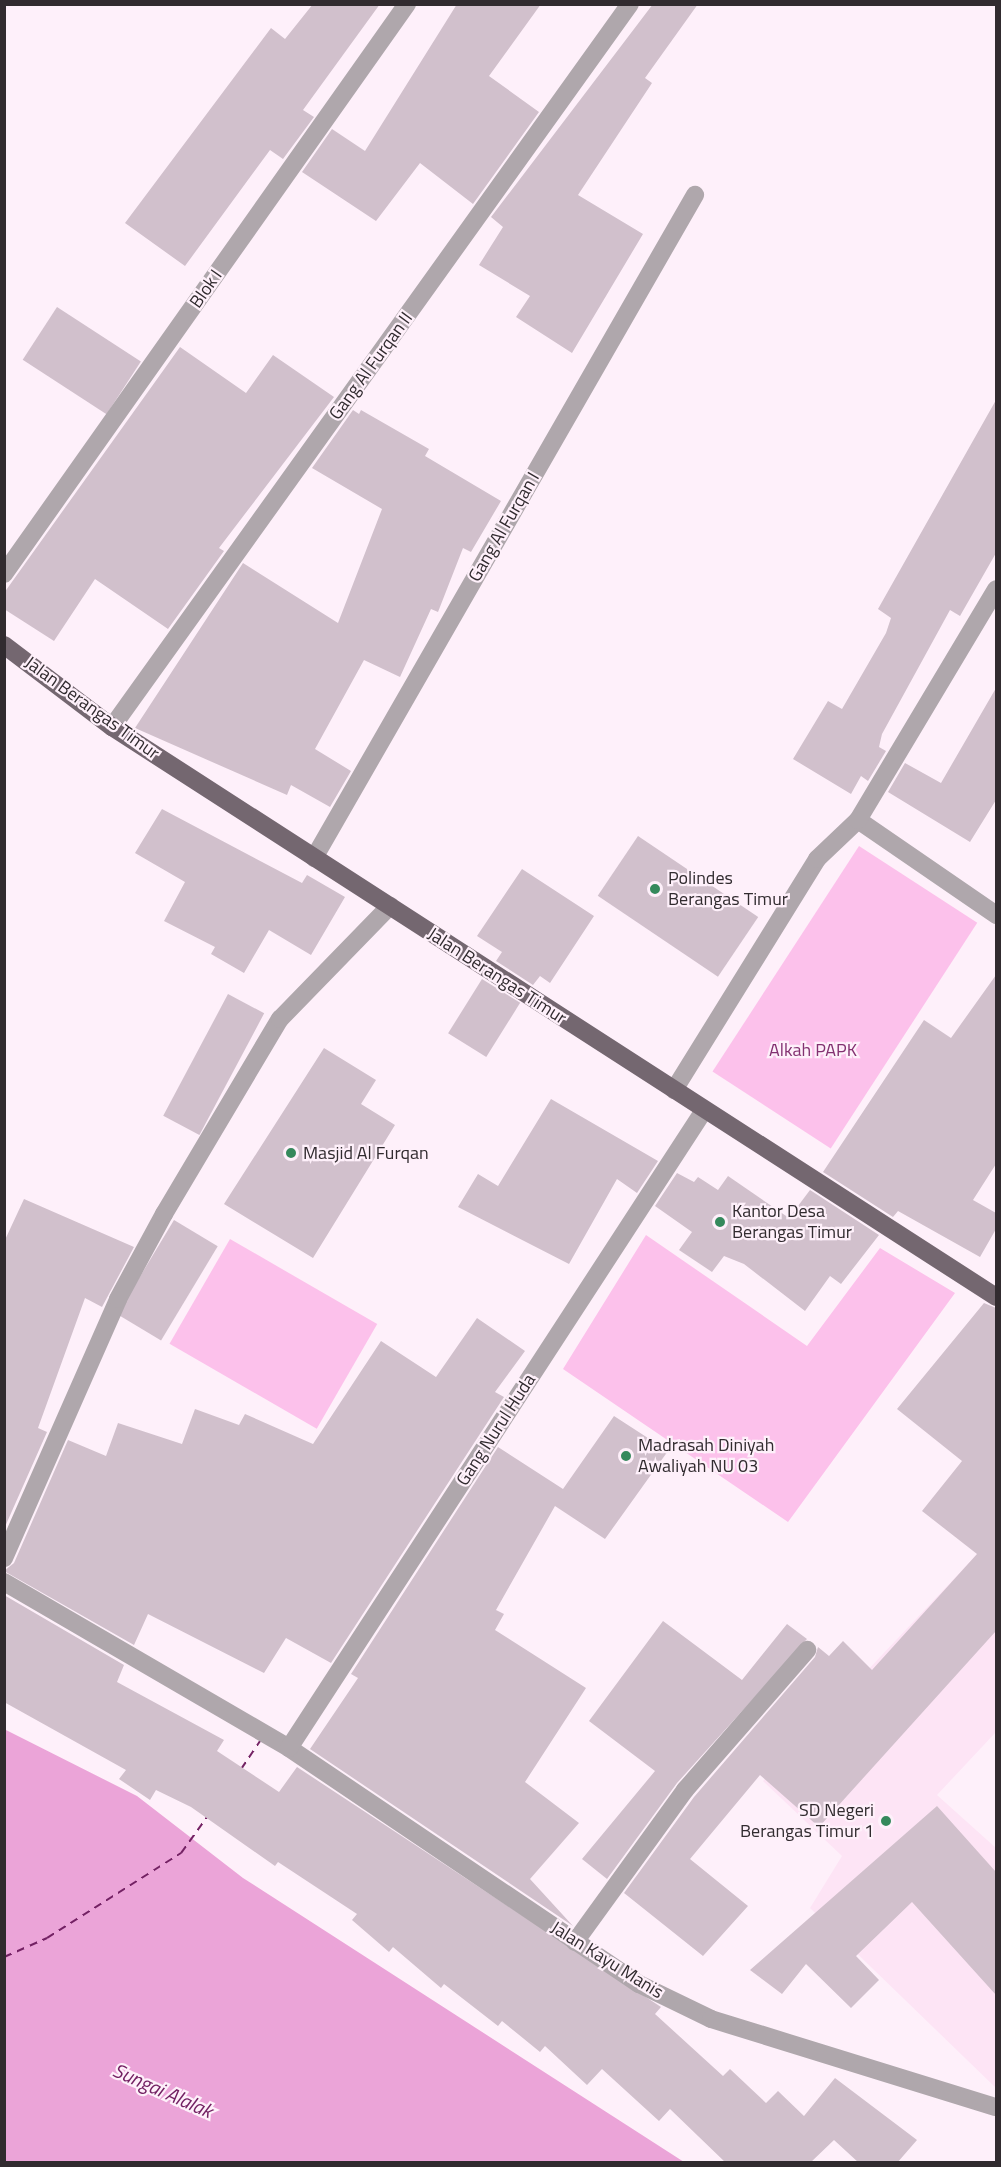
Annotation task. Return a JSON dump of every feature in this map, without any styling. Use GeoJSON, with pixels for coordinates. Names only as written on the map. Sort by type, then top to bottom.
{"type":"FeatureCollection","features":[{"type":"Feature","properties":{"kind":"main road","name":"Jalan Berangas Timur"},"geometry":{"type":"LineString","coordinates":[[4,645],[112,727],[674,1090],[703,1112],[996,1298]]}},
{"type":"Feature","properties":{"kind":"street","name":"Blok I"},"geometry":{"type":"LineString","coordinates":[[4,574],[407,4]]}},
{"type":"Feature","properties":{"kind":"street","name":"Gang Al Furqan II"},"geometry":{"type":"LineString","coordinates":[[112,727],[630,4]]}},
{"type":"Feature","properties":{"kind":"street","name":"Gang Al Furqan I"},"geometry":{"type":"LineString","coordinates":[[314,858],[695,195]]}},
{"type":"Feature","properties":{"kind":"street"},"geometry":{"type":"LineString","coordinates":[[674,1090],[817,859],[858,820],[996,590]]}},
{"type":"Feature","properties":{"kind":"street"},"geometry":{"type":"LineString","coordinates":[[858,820],[996,915]]}},
{"type":"Feature","properties":{"kind":"street"},"geometry":{"type":"LineString","coordinates":[[4,1558],[118,1299],[170,1203],[280,1019],[390,906]]}},
{"type":"Feature","properties":{"kind":"street","name":"Gang Nurul Huda"},"geometry":{"type":"LineString","coordinates":[[289,1748],[703,1112]]}},
{"type":"Feature","properties":{"kind":"street","name":"Jalan Kayu Manis"},"geometry":{"type":"LineString","coordinates":[[4,1582],[289,1748],[639,1984],[711,2019],[996,2107]]}},
{"type":"Feature","properties":{"kind":"street"},"geometry":{"type":"LineString","coordinates":[[575,1942],[685,1790],[807,1650]]}},
{"type":"Feature","properties":{"kind":"shaded area","name":"SD Negeri Berangas Timur 1"},"geometry":{"type":"Polygon","coordinates":[[[983,1548],[996,1560],[996,1732],[937,1795],[996,1848],[996,2088],[810,1908],[842,1856],[763,1781],[983,1548]]]}},
{"type":"Feature","properties":{"kind":"green space","name":"Alkah PAPK"},"geometry":{"type":"Polygon","coordinates":[[[859,846],[977,923],[831,1148],[712,1072],[859,846]]]}},
{"type":"Feature","properties":{"kind":"green space"},"geometry":{"type":"Polygon","coordinates":[[[646,1235],[807,1346],[880,1248],[955,1293],[788,1522],[563,1369],[646,1235]]]}},
{"type":"Feature","properties":{"kind":"green space"},"geometry":{"type":"Polygon","coordinates":[[[230,1239],[377,1324],[317,1429],[169,1344],[230,1239]]]}},
{"type":"Feature","properties":{"kind":"water","name":"Sungai Alalak"},"geometry":{"type":"Polygon","coordinates":[[[4,1729],[137,1796],[243,1878],[684,2162],[5,2162],[4,1729]]]}},
{"type":"Feature","properties":{"kind":"building"},"geometry":{"type":"Polygon","coordinates":[[[313,4],[380,4],[303,110],[314,117],[283,159],[270,150],[185,266],[125,223],[271,28],[285,39],[313,4]]]}},
{"type":"Feature","properties":{"kind":"building"},"geometry":{"type":"Polygon","coordinates":[[[457,4],[541,4],[489,76],[539,112],[473,204],[420,163],[376,221],[302,172],[332,129],[365,151],[457,4]]]}},
{"type":"Feature","properties":{"kind":"building"},"geometry":{"type":"Polygon","coordinates":[[[653,4],[698,4],[645,78],[652,83],[578,195],[643,234],[572,353],[516,317],[530,296],[479,265],[503,227],[491,217],[653,4]]]}},
{"type":"Feature","properties":{"kind":"building"},"geometry":{"type":"Polygon","coordinates":[[[57,307],[141,361],[107,414],[23,360],[57,307]]]}},
{"type":"Feature","properties":{"kind":"building"},"geometry":{"type":"Polygon","coordinates":[[[180,347],[246,393],[273,355],[334,397],[219,548],[224,551],[168,629],[95,579],[54,641],[4,609],[4,593],[180,347]]]}},
{"type":"Feature","properties":{"kind":"building"},"geometry":{"type":"Polygon","coordinates":[[[996,400],[996,553],[960,616],[950,610],[882,734],[879,747],[886,751],[868,781],[861,776],[851,794],[793,759],[828,701],[842,709],[886,633],[891,618],[878,609],[996,400]]]}},
{"type":"Feature","properties":{"kind":"building"},"geometry":{"type":"Polygon","coordinates":[[[353,410],[359,414],[361,410],[429,449],[425,456],[501,501],[471,552],[463,548],[438,612],[431,609],[400,677],[364,660],[315,749],[351,771],[330,807],[291,785],[287,795],[135,728],[243,563],[338,623],[382,509],[312,468],[353,410]]]}},
{"type":"Feature","properties":{"kind":"building"},"geometry":{"type":"Polygon","coordinates":[[[996,688],[996,800],[970,842],[888,792],[905,763],[941,783],[996,688]]]}},
{"type":"Feature","properties":{"kind":"building"},"geometry":{"type":"Polygon","coordinates":[[[162,809],[302,883],[307,875],[345,897],[311,955],[269,930],[244,973],[211,954],[215,947],[164,921],[185,882],[135,853],[162,809]]]}},
{"type":"Feature","properties":{"kind":"building"},"geometry":{"type":"Polygon","coordinates":[[[638,836],[758,917],[718,977],[598,896],[638,836]]]}},
{"type":"Feature","properties":{"kind":"building"},"geometry":{"type":"Polygon","coordinates":[[[522,869],[594,916],[550,983],[540,976],[533,985],[496,961],[502,952],[477,936],[522,869]]]}},
{"type":"Feature","properties":{"kind":"building"},"geometry":{"type":"Polygon","coordinates":[[[996,975],[996,1164],[973,1200],[996,1213],[996,1229],[980,1257],[898,1211],[893,1217],[823,1172],[924,1020],[951,1038],[996,975]]]}},
{"type":"Feature","properties":{"kind":"building"},"geometry":{"type":"Polygon","coordinates":[[[482,979],[520,1003],[486,1057],[448,1033],[482,979]]]}},
{"type":"Feature","properties":{"kind":"building"},"geometry":{"type":"Polygon","coordinates":[[[228,994],[264,1013],[199,1135],[163,1116],[228,994]]]}},
{"type":"Feature","properties":{"kind":"building","name":"Masjid Al Furqan"},"geometry":{"type":"Polygon","coordinates":[[[324,1048],[376,1080],[361,1104],[395,1125],[313,1258],[224,1204],[324,1048]]]}},
{"type":"Feature","properties":{"kind":"building"},"geometry":{"type":"Polygon","coordinates":[[[551,1099],[658,1161],[637,1193],[617,1179],[569,1264],[458,1207],[478,1174],[498,1186],[551,1099]]]}},
{"type":"Feature","properties":{"kind":"building"},"geometry":{"type":"Polygon","coordinates":[[[677,1173],[694,1182],[698,1177],[718,1190],[728,1176],[789,1218],[810,1190],[879,1235],[841,1284],[830,1276],[805,1311],[744,1264],[724,1256],[712,1272],[679,1250],[692,1232],[655,1206],[677,1173]]]}},
{"type":"Feature","properties":{"kind":"building"},"geometry":{"type":"Polygon","coordinates":[[[24,1199],[134,1247],[102,1307],[85,1298],[38,1428],[47,1432],[4,1529],[4,1242],[24,1199]]]}},
{"type":"Feature","properties":{"kind":"building"},"geometry":{"type":"Polygon","coordinates":[[[174,1220],[218,1246],[161,1341],[117,1314],[174,1220]]]}},
{"type":"Feature","properties":{"kind":"building"},"geometry":{"type":"Polygon","coordinates":[[[984,1303],[996,1308],[996,1631],[819,1827],[760,1775],[690,1859],[748,1906],[703,1956],[624,1893],[694,1797],[815,1657],[818,1647],[829,1656],[843,1641],[872,1670],[977,1554],[922,1511],[962,1461],[897,1409],[984,1303]]]}},
{"type":"Feature","properties":{"kind":"building"},"geometry":{"type":"Polygon","coordinates":[[[477,1318],[525,1351],[495,1392],[504,1397],[331,1663],[286,1638],[264,1673],[148,1614],[134,1645],[4,1571],[14,1563],[68,1440],[106,1456],[118,1423],[182,1444],[195,1409],[239,1425],[245,1414],[313,1444],[381,1341],[436,1377],[477,1318]]]}},
{"type":"Feature","properties":{"kind":"building"},"geometry":{"type":"Polygon","coordinates":[[[614,1416],[668,1451],[605,1539],[555,1506],[496,1610],[504,1614],[495,1630],[586,1688],[525,1782],[579,1823],[530,1879],[573,1926],[310,1749],[358,1678],[351,1674],[498,1447],[563,1489],[614,1416]]]}},
{"type":"Feature","properties":{"kind":"building"},"geometry":{"type":"Polygon","coordinates":[[[4,1595],[124,1665],[117,1682],[224,1740],[217,1751],[279,1792],[297,1767],[661,2007],[655,2014],[723,2076],[730,2069],[766,2103],[778,2091],[804,2116],[835,2078],[917,2140],[897,2163],[859,2163],[834,2140],[810,2163],[726,2163],[670,2109],[659,2121],[602,2069],[587,2085],[545,2046],[540,2052],[502,2021],[498,2026],[444,1984],[441,1988],[393,1947],[389,1952],[352,1920],[357,1914],[278,1862],[275,1866],[191,1807],[156,1790],[150,1800],[119,1779],[126,1770],[4,1702],[4,1595]]]}},
{"type":"Feature","properties":{"kind":"building"},"geometry":{"type":"Polygon","coordinates":[[[663,1621],[742,1680],[787,1624],[807,1639],[677,1783],[607,1879],[582,1859],[655,1771],[589,1721],[663,1621]]]}},
{"type":"Feature","properties":{"kind":"building"},"geometry":{"type":"Polygon","coordinates":[[[937,1806],[996,1872],[996,1995],[912,1902],[856,1956],[879,1980],[851,2008],[806,1964],[782,1994],[750,1970],[937,1806]]]}},
{"type":"Feature","properties":{"kind":"ferry route"},"geometry":{"type":"LineString","coordinates":[[241,1769],[260,1741]]}},
{"type":"Feature","properties":{"kind":"ferry route"},"geometry":{"type":"LineString","coordinates":[[4,1957],[47,1938],[181,1853],[207,1817]]}},
{"type":"Feature","properties":{"kind":"place","name":"Polindes Berangas Timur"},"geometry":{"type":"Point","coordinates":[655,889]}},
{"type":"Feature","properties":{"kind":"place","name":"Masjid Al Furqan"},"geometry":{"type":"Point","coordinates":[291,1153]}},
{"type":"Feature","properties":{"kind":"place","name":"Kantor Desa Berangas Timur"},"geometry":{"type":"Point","coordinates":[720,1222]}},
{"type":"Feature","properties":{"kind":"place","name":"Madrasah Diniyah Awaliyah NU 03"},"geometry":{"type":"Point","coordinates":[626,1456]}},
{"type":"Feature","properties":{"kind":"place","name":"SD Negeri Berangas Timur 1"},"geometry":{"type":"Point","coordinates":[886,1821]}}]}
